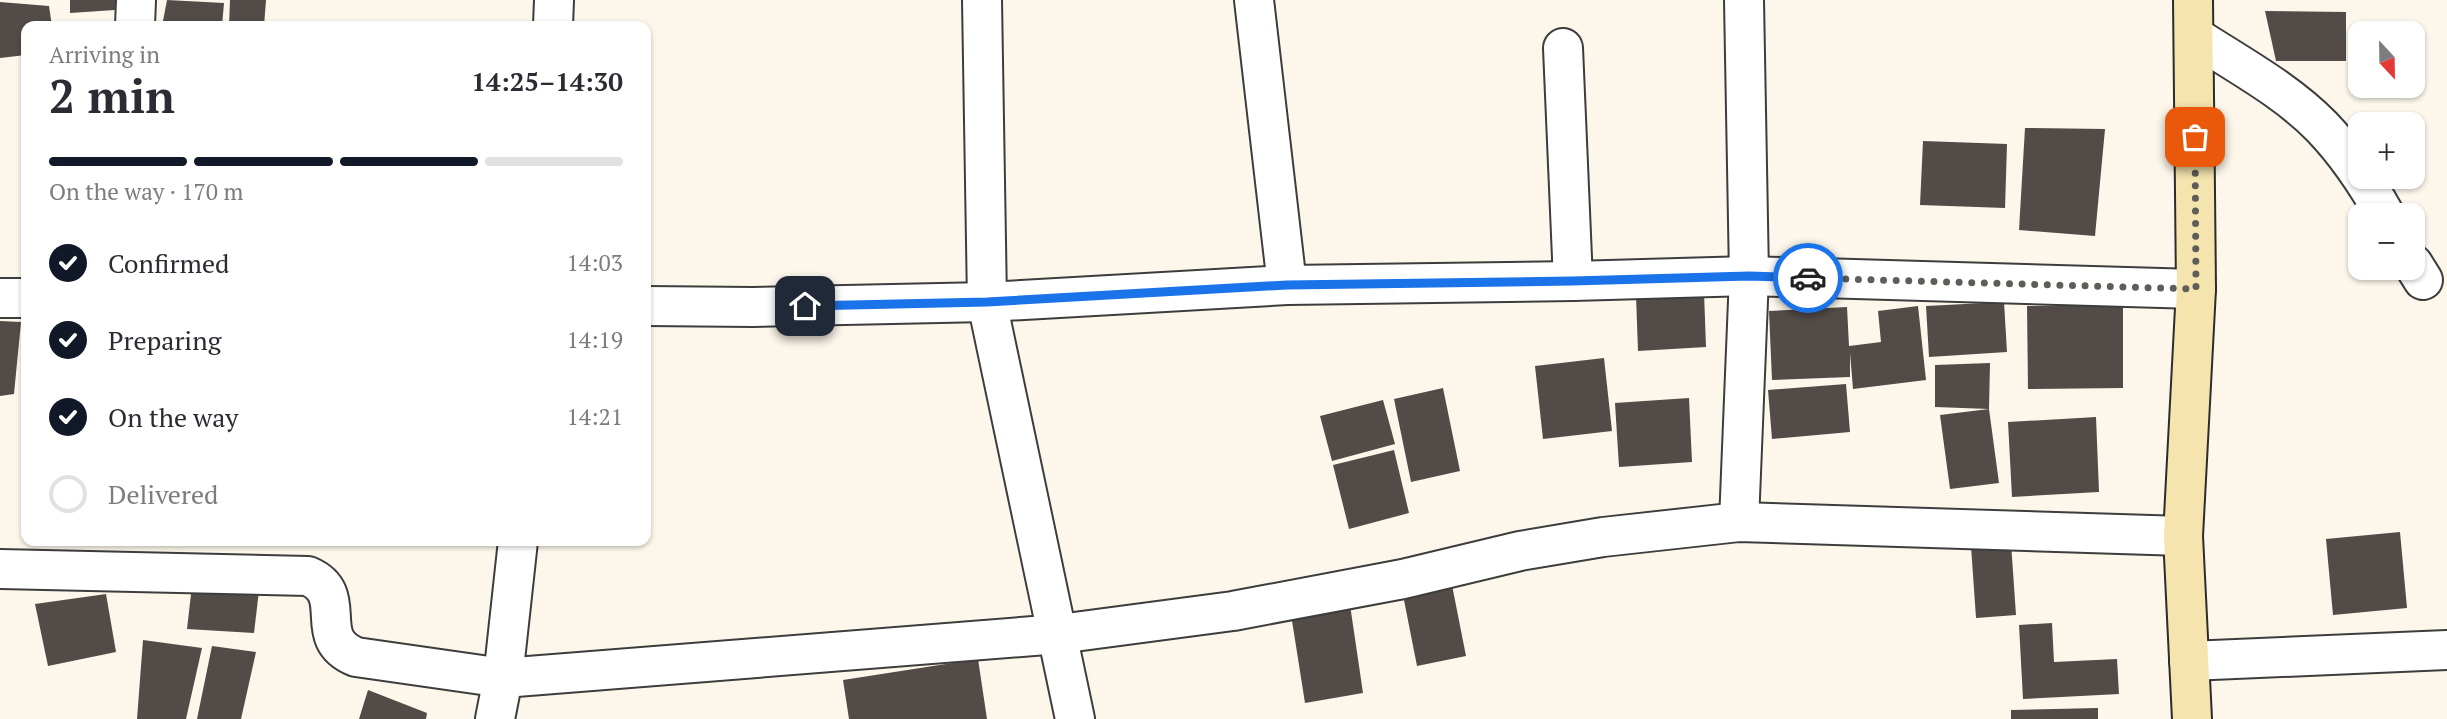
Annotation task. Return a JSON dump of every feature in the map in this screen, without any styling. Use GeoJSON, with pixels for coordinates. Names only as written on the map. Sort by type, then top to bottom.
{"type":"FeatureCollection","features":[{"type":"Feature","properties":{"kind":"main road"},"geometry":{"type":"LineString","coordinates":[[2192,719],[2183,536],[2196,289],[2193,18]]}},
{"type":"Feature","properties":{"kind":"street"},"geometry":{"type":"LineString","coordinates":[[135,21],[136,0]]}},
{"type":"Feature","properties":{"kind":"street"},"geometry":{"type":"LineString","coordinates":[[553,21],[554,0]]}},
{"type":"Feature","properties":{"kind":"street"},"geometry":{"type":"LineString","coordinates":[[982,0],[987,302],[1075,719]]}},
{"type":"Feature","properties":{"kind":"street"},"geometry":{"type":"LineString","coordinates":[[1254,0],[1287,285]]}},
{"type":"Feature","properties":{"kind":"street"},"geometry":{"type":"LineString","coordinates":[[1739,522],[1749,276],[1744,0]]}},
{"type":"Feature","properties":{"kind":"street"},"geometry":{"type":"LineString","coordinates":[[2193,18],[2322,127],[2352,164],[2377,203]]}},
{"type":"Feature","properties":{"kind":"street"},"geometry":{"type":"LineString","coordinates":[[1563,48],[1573,281]]}},
{"type":"Feature","properties":{"kind":"street"},"geometry":{"type":"LineString","coordinates":[[651,306],[753,307],[987,302],[1287,285],[1749,276],[2196,289]]}},
{"type":"Feature","properties":{"kind":"street"},"geometry":{"type":"LineString","coordinates":[[0,298],[21,298]]}},
{"type":"Feature","properties":{"kind":"street"},"geometry":{"type":"LineString","coordinates":[[0,569],[308,576],[321,584],[329,597],[334,641],[346,653],[356,657],[503,678],[1059,634],[1233,611],[1403,579],[1520,551],[1603,537],[1739,522],[2183,536]]}},
{"type":"Feature","properties":{"kind":"street"},"geometry":{"type":"LineString","coordinates":[[495,719],[503,678],[517,546]]}},
{"type":"Feature","properties":{"kind":"street"},"geometry":{"type":"LineString","coordinates":[[2189,660],[2447,650]]}},
{"type":"Feature","properties":{"kind":"building"},"geometry":{"type":"Polygon","coordinates":[[[70,0],[115,0],[115,10],[70,13],[70,0]]]}},
{"type":"Feature","properties":{"kind":"building"},"geometry":{"type":"Polygon","coordinates":[[[167,0],[224,3],[222,21],[163,21],[167,0]]]}},
{"type":"Feature","properties":{"kind":"building"},"geometry":{"type":"Polygon","coordinates":[[[230,0],[266,0],[264,21],[229,21],[230,0]]]}},
{"type":"Feature","properties":{"kind":"building"},"geometry":{"type":"Polygon","coordinates":[[[0,2],[49,6],[51,21],[21,21],[21,56],[0,58],[0,2]]]}},
{"type":"Feature","properties":{"kind":"building"},"geometry":{"type":"Polygon","coordinates":[[[2265,11],[2346,12],[2346,61],[2276,61],[2265,11]]]}},
{"type":"Feature","properties":{"kind":"building"},"geometry":{"type":"Polygon","coordinates":[[[2025,128],[2105,129],[2095,236],[2019,230],[2025,128]]]}},
{"type":"Feature","properties":{"kind":"building"},"geometry":{"type":"Polygon","coordinates":[[[1923,141],[2007,144],[2005,208],[1920,205],[1923,141]]]}},
{"type":"Feature","properties":{"kind":"building"},"geometry":{"type":"Polygon","coordinates":[[[1704,292],[1706,347],[1638,351],[1636,296],[1704,292]]]}},
{"type":"Feature","properties":{"kind":"building"},"geometry":{"type":"Polygon","coordinates":[[[2004,302],[2007,352],[1929,357],[1926,306],[2004,302]]]}},
{"type":"Feature","properties":{"kind":"building"},"geometry":{"type":"Polygon","coordinates":[[[2123,305],[2123,388],[2028,389],[2027,306],[2123,305]]]}},
{"type":"Feature","properties":{"kind":"building"},"geometry":{"type":"Polygon","coordinates":[[[1918,306],[1926,380],[1853,389],[1850,353],[1850,377],[1772,380],[1769,311],[1847,307],[1849,346],[1881,342],[1878,311],[1918,306]]]}},
{"type":"Feature","properties":{"kind":"building"},"geometry":{"type":"Polygon","coordinates":[[[0,321],[21,322],[14,394],[0,396],[0,321]]]}},
{"type":"Feature","properties":{"kind":"building"},"geometry":{"type":"Polygon","coordinates":[[[1604,358],[1612,431],[1543,439],[1535,366],[1604,358]]]}},
{"type":"Feature","properties":{"kind":"building"},"geometry":{"type":"Polygon","coordinates":[[[1990,363],[1989,409],[1935,407],[1935,365],[1990,363]]]}},
{"type":"Feature","properties":{"kind":"building"},"geometry":{"type":"Polygon","coordinates":[[[1846,384],[1850,432],[1772,439],[1768,390],[1846,384]]]}},
{"type":"Feature","properties":{"kind":"building"},"geometry":{"type":"Polygon","coordinates":[[[1443,388],[1460,471],[1411,482],[1394,399],[1443,388]]]}},
{"type":"Feature","properties":{"kind":"building"},"geometry":{"type":"Polygon","coordinates":[[[1689,398],[1692,462],[1619,467],[1615,403],[1689,398]]]}},
{"type":"Feature","properties":{"kind":"building"},"geometry":{"type":"Polygon","coordinates":[[[1383,400],[1395,444],[1332,461],[1320,416],[1383,400]]]}},
{"type":"Feature","properties":{"kind":"building"},"geometry":{"type":"Polygon","coordinates":[[[1989,409],[1999,483],[1950,489],[1940,415],[1989,409]]]}},
{"type":"Feature","properties":{"kind":"building"},"geometry":{"type":"Polygon","coordinates":[[[2096,417],[2099,492],[2012,497],[2008,422],[2096,417]]]}},
{"type":"Feature","properties":{"kind":"building"},"geometry":{"type":"Polygon","coordinates":[[[1394,450],[1409,513],[1349,529],[1333,465],[1394,450]]]}},
{"type":"Feature","properties":{"kind":"building"},"geometry":{"type":"Polygon","coordinates":[[[2400,532],[2407,608],[2333,615],[2326,539],[2400,532]]]}},
{"type":"Feature","properties":{"kind":"building"},"geometry":{"type":"Polygon","coordinates":[[[2011,543],[2016,615],[1976,618],[1971,546],[2011,543]]]}},
{"type":"Feature","properties":{"kind":"building"},"geometry":{"type":"Polygon","coordinates":[[[193,577],[260,582],[254,633],[187,629],[193,577]]]}},
{"type":"Feature","properties":{"kind":"building"},"geometry":{"type":"Polygon","coordinates":[[[1451,580],[1466,656],[1417,666],[1402,590],[1451,580]]]}},
{"type":"Feature","properties":{"kind":"building"},"geometry":{"type":"Polygon","coordinates":[[[106,594],[116,652],[48,666],[35,604],[106,594]]]}},
{"type":"Feature","properties":{"kind":"building"},"geometry":{"type":"Polygon","coordinates":[[[1349,598],[1363,693],[1305,703],[1290,608],[1349,598]]]}},
{"type":"Feature","properties":{"kind":"building"},"geometry":{"type":"Polygon","coordinates":[[[2052,623],[2054,662],[2117,659],[2119,694],[2023,699],[2019,625],[2052,623]]]}},
{"type":"Feature","properties":{"kind":"building"},"geometry":{"type":"Polygon","coordinates":[[[143,640],[202,648],[186,719],[137,719],[143,640]]]}},
{"type":"Feature","properties":{"kind":"building"},"geometry":{"type":"Polygon","coordinates":[[[212,646],[256,652],[241,719],[197,719],[212,646]]]}},
{"type":"Feature","properties":{"kind":"building"},"geometry":{"type":"Polygon","coordinates":[[[978,659],[987,719],[849,719],[843,680],[978,659]]]}},
{"type":"Feature","properties":{"kind":"building"},"geometry":{"type":"Polygon","coordinates":[[[368,690],[427,713],[426,719],[359,719],[368,690]]]}},
{"type":"Feature","properties":{"kind":"building"},"geometry":{"type":"Polygon","coordinates":[[[2098,708],[2098,719],[2011,719],[2011,710],[2098,708]]]}},
{"type":"Feature","properties":{"kind":"way so far"},"geometry":{"type":"LineString","coordinates":[[1808,278],[2196,289],[2195,137]]}},
{"type":"Feature","properties":{"kind":"route"},"geometry":{"type":"LineString","coordinates":[[805,306],[987,302],[1287,285],[1749,276],[1808,278]]}}]}
